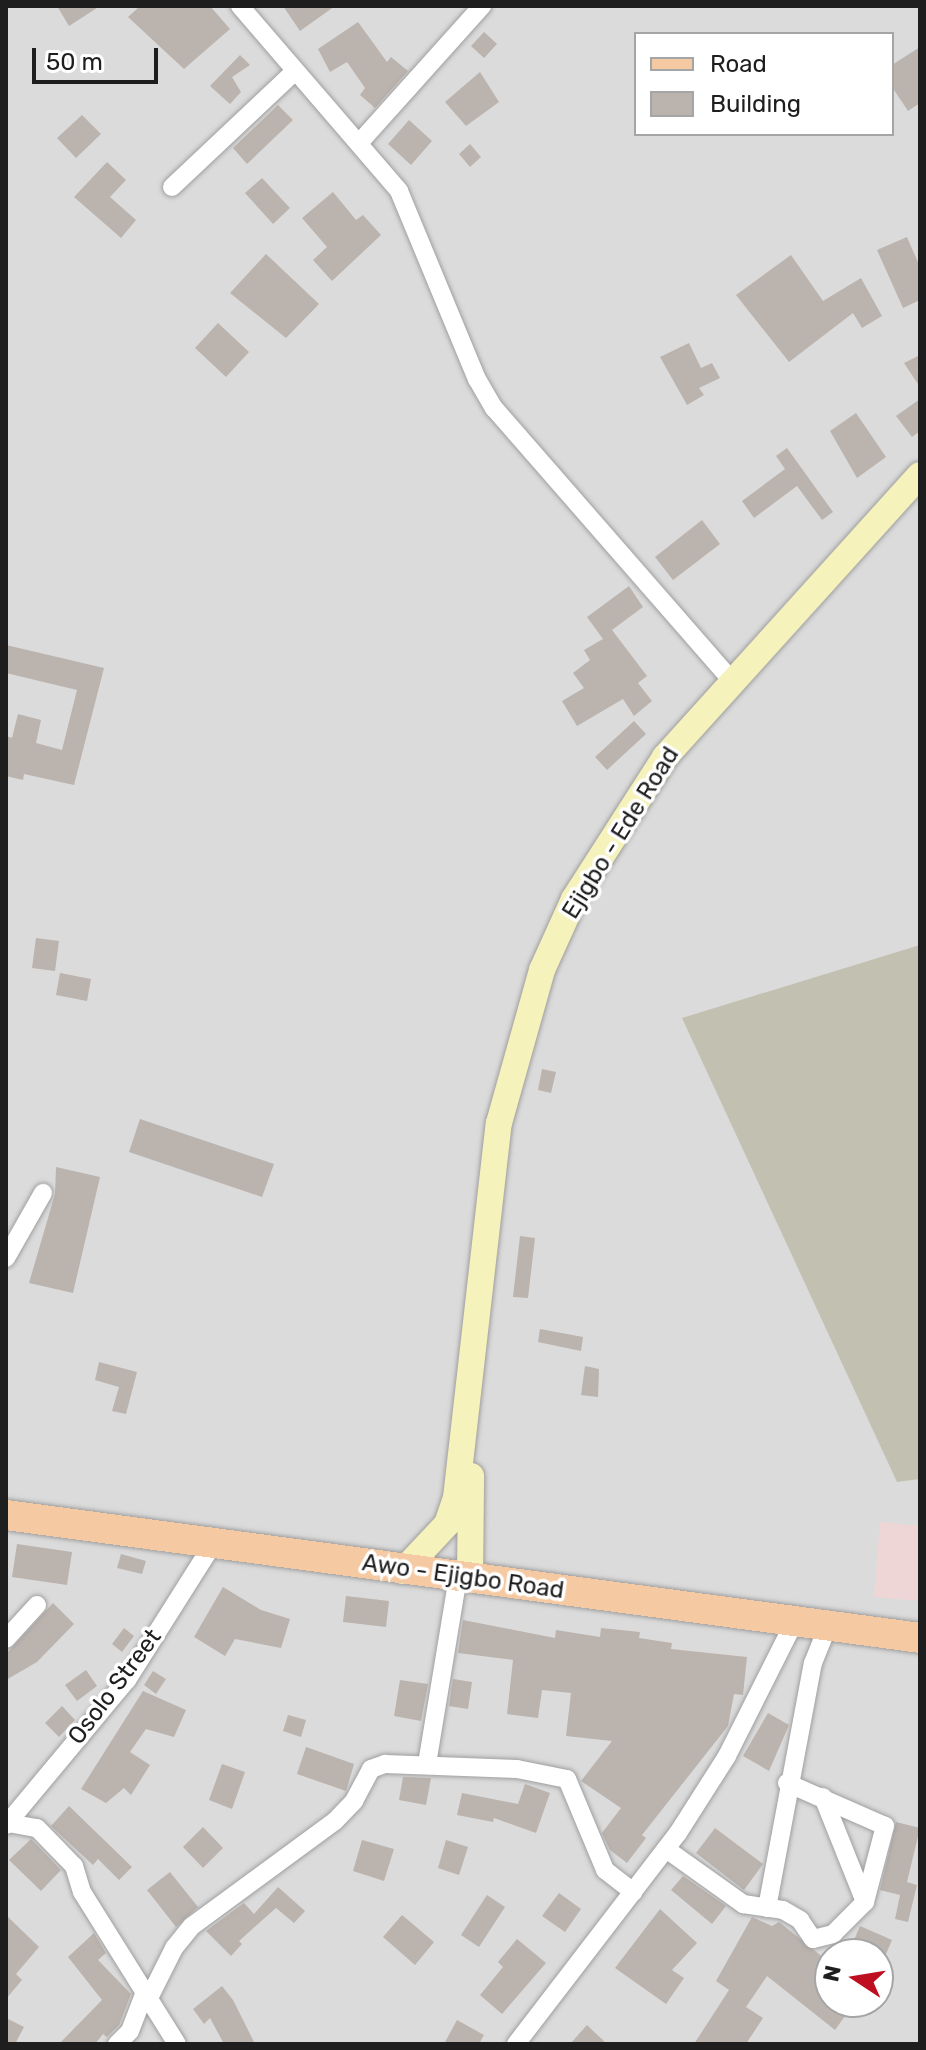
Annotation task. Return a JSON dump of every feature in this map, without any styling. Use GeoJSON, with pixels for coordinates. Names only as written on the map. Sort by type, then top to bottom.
{"type":"FeatureCollection","features":[{"type":"Feature","properties":{"kind":"main road","name":"Ejigbo - Ede Road"},"geometry":{"type":"LineString","coordinates":[[403,1571],[437,1537],[452,1513],[468,1416],[499,1123],[542,970],[574,899],[665,757],[731,680],[920,475]]}},
{"type":"Feature","properties":{"kind":"main road","name":"Ejigbo - Ede Road"},"geometry":{"type":"LineString","coordinates":[[464,1578],[468,1416]]}},
{"type":"Feature","properties":{"kind":"main road","name":"Awo - Ejigbo Road"},"geometry":{"type":"LineString","coordinates":[[6,1515],[215,1541],[403,1571],[920,1638]]}},
{"type":"Feature","properties":{"kind":"street"},"geometry":{"type":"LineString","coordinates":[[240,6],[399,191],[477,379],[494,408],[731,680]]}},
{"type":"Feature","properties":{"kind":"street"},"geometry":{"type":"LineString","coordinates":[[360,142],[482,6]]}},
{"type":"Feature","properties":{"kind":"street"},"geometry":{"type":"LineString","coordinates":[[172,187],[295,71]]}},
{"type":"Feature","properties":{"kind":"street"},"geometry":{"type":"LineString","coordinates":[[6,1258],[43,1193]]}},
{"type":"Feature","properties":{"kind":"street","name":"Osolo Street"},"geometry":{"type":"LineString","coordinates":[[7,1824],[127,1680],[215,1541]]}},
{"type":"Feature","properties":{"kind":"street"},"geometry":{"type":"LineString","coordinates":[[427,1764],[464,1578]]}},
{"type":"Feature","properties":{"kind":"street"},"geometry":{"type":"LineString","coordinates":[[6,1639],[37,1605]]}},
{"type":"Feature","properties":{"kind":"street"},"geometry":{"type":"LineString","coordinates":[[516,2044],[666,1849],[727,1756],[795,1621]]}},
{"type":"Feature","properties":{"kind":"street"},"geometry":{"type":"LineString","coordinates":[[767,1908],[787,1783],[813,1663],[828,1626]]}},
{"type":"Feature","properties":{"kind":"street"},"geometry":{"type":"LineString","coordinates":[[117,2044],[130,2031],[174,1948],[192,1926],[335,1821],[354,1801],[371,1769],[427,1764],[548,1772],[567,1779],[605,1870],[633,1892]]}},
{"type":"Feature","properties":{"kind":"street"},"geometry":{"type":"LineString","coordinates":[[666,1849],[743,1904],[767,1908],[800,1920],[813,1939],[833,1934],[865,1902],[885,1826],[787,1783]]}},
{"type":"Feature","properties":{"kind":"street"},"geometry":{"type":"LineString","coordinates":[[823,1797],[865,1902]]}},
{"type":"Feature","properties":{"kind":"street"},"geometry":{"type":"LineString","coordinates":[[7,1824],[37,1828],[57,1845],[177,2044]]}},
{"type":"Feature","properties":{"kind":"shaded area"},"geometry":{"type":"Polygon","coordinates":[[[6,6],[920,6],[920,2044],[6,2044],[6,6]]]}},
{"type":"Feature","properties":{"kind":"shaded area"},"geometry":{"type":"Polygon","coordinates":[[[920,945],[920,1479],[897,1482],[682,1018],[920,945]]]}},
{"type":"Feature","properties":{"kind":"shaded area"},"geometry":{"type":"Polygon","coordinates":[[[880,1522],[920,1526],[920,1601],[874,1597],[880,1522]]]}},
{"type":"Feature","properties":{"kind":"building"},"geometry":{"type":"Polygon","coordinates":[[[57,6],[100,6],[69,26],[57,6]]]}},
{"type":"Feature","properties":{"kind":"building"},"geometry":{"type":"Polygon","coordinates":[[[140,6],[210,6],[230,29],[184,69],[128,17],[140,6]]]}},
{"type":"Feature","properties":{"kind":"building"},"geometry":{"type":"Polygon","coordinates":[[[283,6],[335,6],[300,31],[283,6]]]}},
{"type":"Feature","properties":{"kind":"building"},"geometry":{"type":"Polygon","coordinates":[[[358,22],[387,62],[391,57],[408,71],[375,108],[360,95],[365,88],[347,62],[330,72],[318,49],[358,22]]]}},
{"type":"Feature","properties":{"kind":"building"},"geometry":{"type":"Polygon","coordinates":[[[484,32],[497,44],[484,58],[471,46],[484,32]]]}},
{"type":"Feature","properties":{"kind":"building"},"geometry":{"type":"Polygon","coordinates":[[[920,47],[920,103],[908,111],[894,90],[894,64],[920,47]]]}},
{"type":"Feature","properties":{"kind":"building"},"geometry":{"type":"Polygon","coordinates":[[[240,55],[250,65],[232,77],[241,92],[230,104],[210,86],[240,55]]]}},
{"type":"Feature","properties":{"kind":"building"},"geometry":{"type":"Polygon","coordinates":[[[480,72],[499,102],[466,126],[445,102],[480,72]]]}},
{"type":"Feature","properties":{"kind":"building"},"geometry":{"type":"Polygon","coordinates":[[[278,105],[293,120],[247,164],[233,148],[278,105]]]}},
{"type":"Feature","properties":{"kind":"building"},"geometry":{"type":"Polygon","coordinates":[[[82,115],[101,134],[76,158],[57,138],[82,115]]]}},
{"type":"Feature","properties":{"kind":"building"},"geometry":{"type":"Polygon","coordinates":[[[409,120],[432,141],[411,165],[388,144],[409,120]]]}},
{"type":"Feature","properties":{"kind":"building"},"geometry":{"type":"Polygon","coordinates":[[[470,144],[481,157],[470,167],[459,154],[470,144]]]}},
{"type":"Feature","properties":{"kind":"building"},"geometry":{"type":"Polygon","coordinates":[[[107,162],[126,180],[110,197],[136,220],[121,238],[74,197],[107,162]]]}},
{"type":"Feature","properties":{"kind":"building"},"geometry":{"type":"Polygon","coordinates":[[[262,178],[290,208],[273,224],[245,193],[262,178]]]}},
{"type":"Feature","properties":{"kind":"building"},"geometry":{"type":"Polygon","coordinates":[[[333,192],[356,220],[363,215],[381,235],[332,281],[313,260],[327,247],[302,218],[333,192]]]}},
{"type":"Feature","properties":{"kind":"building"},"geometry":{"type":"Polygon","coordinates":[[[907,237],[920,267],[920,300],[903,308],[877,250],[907,237]]]}},
{"type":"Feature","properties":{"kind":"building"},"geometry":{"type":"Polygon","coordinates":[[[266,254],[319,304],[286,338],[230,293],[266,254]]]}},
{"type":"Feature","properties":{"kind":"building"},"geometry":{"type":"Polygon","coordinates":[[[791,255],[823,301],[861,278],[882,316],[862,328],[853,313],[789,362],[736,295],[791,255]]]}},
{"type":"Feature","properties":{"kind":"building"},"geometry":{"type":"Polygon","coordinates":[[[218,323],[249,352],[226,377],[195,348],[218,323]]]}},
{"type":"Feature","properties":{"kind":"building"},"geometry":{"type":"Polygon","coordinates":[[[689,343],[701,368],[712,363],[720,378],[699,388],[704,395],[687,405],[660,357],[689,343]]]}},
{"type":"Feature","properties":{"kind":"building"},"geometry":{"type":"Polygon","coordinates":[[[920,355],[920,387],[904,363],[920,355]]]}},
{"type":"Feature","properties":{"kind":"building"},"geometry":{"type":"Polygon","coordinates":[[[920,399],[920,431],[912,437],[896,416],[920,399]]]}},
{"type":"Feature","properties":{"kind":"building"},"geometry":{"type":"Polygon","coordinates":[[[856,413],[886,457],[857,478],[830,431],[856,413]]]}},
{"type":"Feature","properties":{"kind":"building"},"geometry":{"type":"Polygon","coordinates":[[[787,448],[833,512],[822,520],[797,486],[754,518],[742,501],[785,469],[776,456],[787,448]]]}},
{"type":"Feature","properties":{"kind":"building"},"geometry":{"type":"Polygon","coordinates":[[[702,520],[720,544],[673,580],[655,557],[702,520]]]}},
{"type":"Feature","properties":{"kind":"building"},"geometry":{"type":"Polygon","coordinates":[[[629,586],[643,607],[612,630],[647,676],[638,683],[652,701],[634,716],[623,699],[577,726],[562,701],[584,688],[573,673],[590,660],[584,650],[603,639],[587,617],[629,586]]]}},
{"type":"Feature","properties":{"kind":"building"},"geometry":{"type":"Polygon","coordinates":[[[6,645],[104,668],[74,785],[24,774],[23,780],[6,776],[6,736],[12,738],[18,714],[41,720],[36,743],[62,750],[77,690],[6,673],[6,645]]]}},
{"type":"Feature","properties":{"kind":"building"},"geometry":{"type":"Polygon","coordinates":[[[634,721],[646,734],[607,770],[595,757],[634,721]]]}},
{"type":"Feature","properties":{"kind":"building"},"geometry":{"type":"Polygon","coordinates":[[[36,938],[59,941],[55,971],[32,968],[36,938]]]}},
{"type":"Feature","properties":{"kind":"building"},"geometry":{"type":"Polygon","coordinates":[[[60,973],[91,979],[87,1001],[56,995],[60,973]]]}},
{"type":"Feature","properties":{"kind":"building"},"geometry":{"type":"Polygon","coordinates":[[[542,1069],[556,1072],[551,1093],[538,1090],[542,1069]]]}},
{"type":"Feature","properties":{"kind":"building"},"geometry":{"type":"Polygon","coordinates":[[[140,1119],[274,1164],[262,1197],[129,1152],[140,1119]]]}},
{"type":"Feature","properties":{"kind":"building"},"geometry":{"type":"Polygon","coordinates":[[[56,1167],[100,1177],[73,1293],[29,1283],[55,1194],[56,1167]]]}},
{"type":"Feature","properties":{"kind":"building"},"geometry":{"type":"Polygon","coordinates":[[[520,1236],[535,1238],[528,1298],[513,1297],[520,1236]]]}},
{"type":"Feature","properties":{"kind":"building"},"geometry":{"type":"Polygon","coordinates":[[[540,1329],[583,1337],[581,1351],[538,1342],[540,1329]]]}},
{"type":"Feature","properties":{"kind":"building"},"geometry":{"type":"Polygon","coordinates":[[[99,1362],[137,1372],[126,1414],[112,1411],[119,1387],[95,1380],[99,1362]]]}},
{"type":"Feature","properties":{"kind":"building"},"geometry":{"type":"Polygon","coordinates":[[[585,1366],[599,1369],[598,1397],[581,1395],[585,1366]]]}},
{"type":"Feature","properties":{"kind":"building"},"geometry":{"type":"Polygon","coordinates":[[[17,1544],[72,1552],[67,1585],[12,1577],[17,1544]]]}},
{"type":"Feature","properties":{"kind":"building"},"geometry":{"type":"Polygon","coordinates":[[[121,1554],[146,1561],[142,1574],[117,1568],[121,1554]]]}},
{"type":"Feature","properties":{"kind":"building"},"geometry":{"type":"Polygon","coordinates":[[[223,1587],[261,1610],[290,1619],[281,1648],[235,1639],[225,1656],[194,1637],[223,1587]]]}},
{"type":"Feature","properties":{"kind":"building"},"geometry":{"type":"Polygon","coordinates":[[[346,1596],[389,1601],[386,1627],[343,1622],[346,1596]]]}},
{"type":"Feature","properties":{"kind":"building"},"geometry":{"type":"Polygon","coordinates":[[[53,1603],[74,1624],[37,1662],[6,1680],[6,1654],[53,1603]]]}},
{"type":"Feature","properties":{"kind":"building"},"geometry":{"type":"Polygon","coordinates":[[[463,1620],[555,1638],[556,1630],[600,1637],[601,1628],[640,1632],[639,1638],[672,1643],[671,1649],[747,1657],[743,1695],[734,1694],[728,1726],[642,1835],[646,1838],[627,1863],[610,1850],[602,1833],[621,1808],[581,1781],[612,1741],[566,1736],[571,1693],[542,1690],[538,1718],[507,1714],[513,1660],[458,1653],[463,1620]]]}},
{"type":"Feature","properties":{"kind":"building"},"geometry":{"type":"Polygon","coordinates":[[[124,1628],[134,1636],[122,1652],[112,1644],[124,1628]]]}},
{"type":"Feature","properties":{"kind":"building"},"geometry":{"type":"Polygon","coordinates":[[[86,1670],[97,1686],[77,1701],[65,1685],[86,1670]]]}},
{"type":"Feature","properties":{"kind":"building"},"geometry":{"type":"Polygon","coordinates":[[[153,1671],[166,1679],[156,1694],[144,1685],[153,1671]]]}},
{"type":"Feature","properties":{"kind":"building"},"geometry":{"type":"Polygon","coordinates":[[[453,1679],[472,1682],[468,1709],[449,1706],[453,1679]]]}},
{"type":"Feature","properties":{"kind":"building"},"geometry":{"type":"Polygon","coordinates":[[[400,1680],[428,1684],[421,1721],[394,1716],[400,1680]]]}},
{"type":"Feature","properties":{"kind":"building"},"geometry":{"type":"Polygon","coordinates":[[[143,1691],[186,1710],[174,1737],[146,1729],[130,1752],[150,1765],[131,1795],[124,1788],[106,1803],[81,1789],[143,1691]]]}},
{"type":"Feature","properties":{"kind":"building"},"geometry":{"type":"Polygon","coordinates":[[[62,1706],[75,1720],[59,1737],[45,1723],[62,1706]]]}},
{"type":"Feature","properties":{"kind":"building"},"geometry":{"type":"Polygon","coordinates":[[[768,1713],[789,1725],[769,1771],[743,1756],[768,1713]]]}},
{"type":"Feature","properties":{"kind":"building"},"geometry":{"type":"Polygon","coordinates":[[[288,1715],[306,1720],[301,1737],[283,1731],[288,1715]]]}},
{"type":"Feature","properties":{"kind":"building"},"geometry":{"type":"Polygon","coordinates":[[[306,1747],[354,1764],[346,1791],[297,1774],[306,1747]]]}},
{"type":"Feature","properties":{"kind":"building"},"geometry":{"type":"Polygon","coordinates":[[[222,1764],[245,1772],[232,1809],[209,1800],[222,1764]]]}},
{"type":"Feature","properties":{"kind":"building"},"geometry":{"type":"Polygon","coordinates":[[[403,1777],[431,1778],[426,1805],[399,1800],[403,1777]]]}},
{"type":"Feature","properties":{"kind":"building"},"geometry":{"type":"Polygon","coordinates":[[[525,1784],[550,1793],[536,1833],[494,1818],[493,1822],[457,1815],[462,1793],[518,1804],[525,1784]]]}},
{"type":"Feature","properties":{"kind":"building"},"geometry":{"type":"Polygon","coordinates":[[[69,1806],[132,1867],[119,1880],[98,1859],[93,1865],[51,1826],[69,1806]]]}},
{"type":"Feature","properties":{"kind":"building"},"geometry":{"type":"Polygon","coordinates":[[[896,1822],[920,1828],[907,1882],[917,1885],[908,1922],[895,1919],[900,1895],[880,1890],[896,1822]]]}},
{"type":"Feature","properties":{"kind":"building"},"geometry":{"type":"Polygon","coordinates":[[[203,1827],[223,1848],[203,1868],[183,1847],[203,1827]]]}},
{"type":"Feature","properties":{"kind":"building"},"geometry":{"type":"Polygon","coordinates":[[[715,1828],[763,1864],[744,1890],[696,1853],[715,1828]]]}},
{"type":"Feature","properties":{"kind":"building"},"geometry":{"type":"Polygon","coordinates":[[[31,1839],[61,1870],[41,1891],[9,1860],[31,1839]]]}},
{"type":"Feature","properties":{"kind":"building"},"geometry":{"type":"Polygon","coordinates":[[[362,1840],[394,1849],[384,1881],[353,1871],[362,1840]]]}},
{"type":"Feature","properties":{"kind":"building"},"geometry":{"type":"Polygon","coordinates":[[[446,1840],[468,1847],[459,1875],[438,1868],[446,1840]]]}},
{"type":"Feature","properties":{"kind":"building"},"geometry":{"type":"Polygon","coordinates":[[[170,1872],[198,1907],[176,1927],[147,1890],[170,1872]]]}},
{"type":"Feature","properties":{"kind":"building"},"geometry":{"type":"Polygon","coordinates":[[[683,1876],[726,1906],[712,1924],[671,1890],[683,1876]]]}},
{"type":"Feature","properties":{"kind":"building"},"geometry":{"type":"Polygon","coordinates":[[[278,1887],[305,1911],[294,1923],[276,1908],[239,1941],[242,1944],[231,1956],[206,1931],[244,1903],[254,1914],[278,1887]]]}},
{"type":"Feature","properties":{"kind":"building"},"geometry":{"type":"Polygon","coordinates":[[[559,1893],[581,1909],[565,1932],[542,1916],[559,1893]]]}},
{"type":"Feature","properties":{"kind":"building"},"geometry":{"type":"Polygon","coordinates":[[[487,1895],[505,1907],[479,1947],[461,1935],[487,1895]]]}},
{"type":"Feature","properties":{"kind":"building"},"geometry":{"type":"Polygon","coordinates":[[[660,1909],[697,1943],[672,1970],[684,1978],[666,2004],[615,1968],[660,1909]]]}},
{"type":"Feature","properties":{"kind":"building"},"geometry":{"type":"Polygon","coordinates":[[[6,1915],[39,1947],[16,1974],[22,1980],[6,1999],[6,1915]]]}},
{"type":"Feature","properties":{"kind":"building"},"geometry":{"type":"Polygon","coordinates":[[[402,1915],[434,1942],[415,1965],[383,1937],[402,1915]]]}},
{"type":"Feature","properties":{"kind":"building"},"geometry":{"type":"Polygon","coordinates":[[[752,1917],[772,1926],[779,1922],[814,1950],[814,2013],[767,1976],[746,2007],[763,2018],[746,2044],[694,2044],[729,1990],[716,1981],[752,1917]]]}},
{"type":"Feature","properties":{"kind":"building"},"geometry":{"type":"Polygon","coordinates":[[[860,1926],[887,1938],[855,1938],[860,1926]]]}},
{"type":"Feature","properties":{"kind":"building"},"geometry":{"type":"Polygon","coordinates":[[[94,1933],[106,1953],[98,1960],[131,1994],[119,2025],[107,2037],[103,2034],[95,2044],[59,2044],[102,2000],[68,1957],[94,1933]]]}},
{"type":"Feature","properties":{"kind":"building"},"geometry":{"type":"Polygon","coordinates":[[[517,1939],[546,1963],[502,2014],[480,1995],[503,1967],[498,1962],[517,1939]]]}},
{"type":"Feature","properties":{"kind":"building"},"geometry":{"type":"Polygon","coordinates":[[[222,1986],[233,2000],[255,2044],[224,2044],[210,2018],[204,2024],[193,2009],[222,1986]]]}},
{"type":"Feature","properties":{"kind":"building"},"geometry":{"type":"Polygon","coordinates":[[[6,2018],[24,2027],[15,2044],[6,2044],[6,2018]]]}},
{"type":"Feature","properties":{"kind":"building"},"geometry":{"type":"Polygon","coordinates":[[[820,2018],[844,2018],[835,2030],[820,2018]]]}},
{"type":"Feature","properties":{"kind":"building"},"geometry":{"type":"Polygon","coordinates":[[[457,2020],[484,2035],[479,2044],[444,2044],[457,2020]]]}},
{"type":"Feature","properties":{"kind":"building"},"geometry":{"type":"Polygon","coordinates":[[[587,2025],[607,2044],[570,2044],[587,2025]]]}}]}
